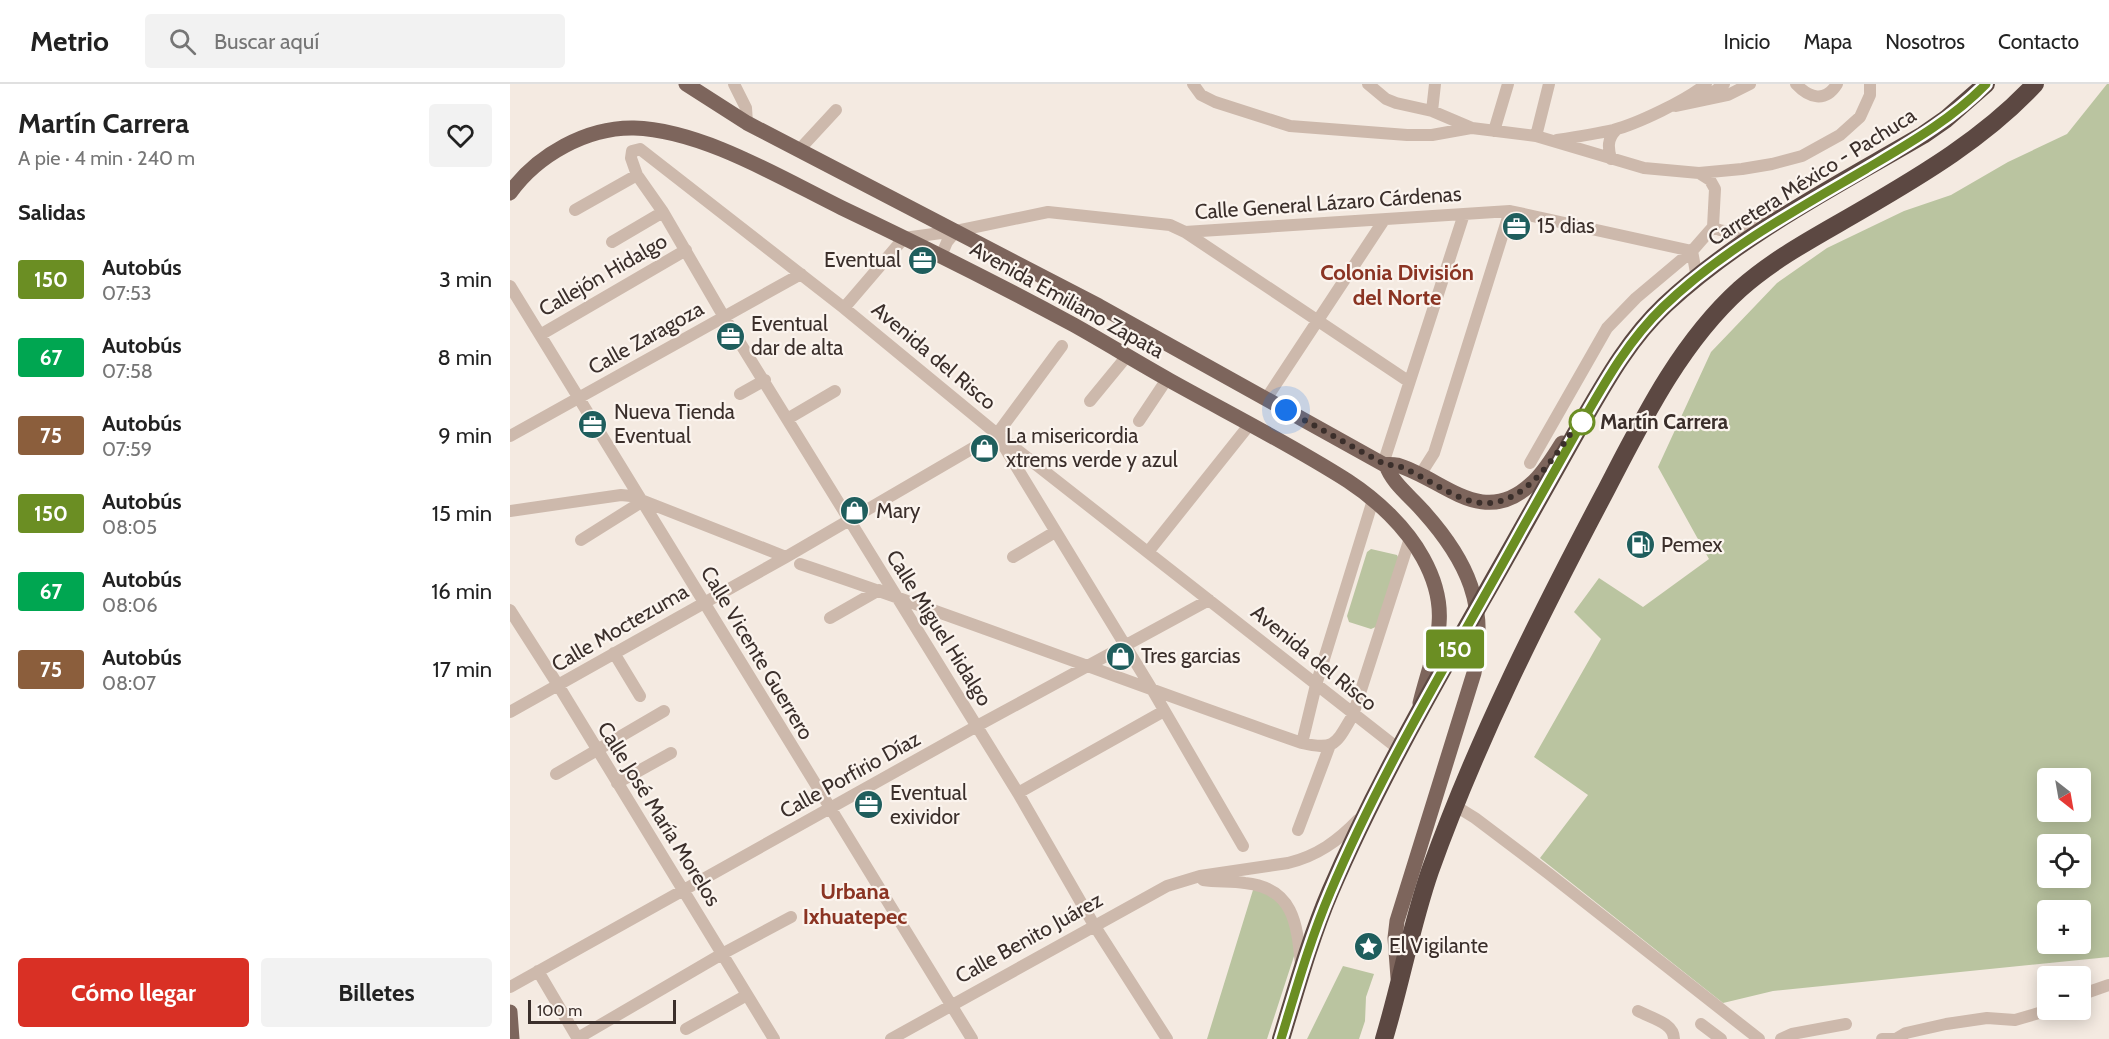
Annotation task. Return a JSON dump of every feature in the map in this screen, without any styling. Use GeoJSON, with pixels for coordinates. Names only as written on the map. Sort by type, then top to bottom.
{"type":"FeatureCollection","features":[{"type":"Feature","properties":{"kind":"highway","name":"Carretera México - Pachuca"},"geometry":{"type":"LineString","coordinates":[[1281,1039],[1329,894],[1369,808],[1594,400],[1633,339],[1664,306],[1739,246],[1923,135],[1946,119],[1986,84]]}},
{"type":"Feature","properties":{"kind":"highway"},"geometry":{"type":"LineString","coordinates":[[1384,1039],[1429,875],[1454,805],[1477,751],[1535,624],[1667,379],[1690,345],[1738,291],[1757,275],[1798,246],[1902,187],[1944,159],[2002,116],[2035,84]]}},
{"type":"Feature","properties":{"kind":"main road","name":"Avenida Emiliano Zapata"},"geometry":{"type":"LineString","coordinates":[[686,84],[747,123],[1099,306],[1384,464]]}},
{"type":"Feature","properties":{"kind":"main road","name":"Avenida Emiliano Zapata"},"geometry":{"type":"LineString","coordinates":[[510,193],[531,169],[580,138],[603,131],[633,128],[662,131],[700,142],[736,156],[941,255],[1076,326],[1250,424],[1349,482],[1373,500],[1410,538],[1434,581],[1440,604],[1440,626],[1437,647],[1428,669],[1415,721]]}},
{"type":"Feature","properties":{"kind":"main road"},"geometry":{"type":"LineString","coordinates":[[1384,464],[1396,465],[1465,499],[1492,503],[1509,498],[1538,476],[1594,400]]}},
{"type":"Feature","properties":{"kind":"main road"},"geometry":{"type":"LineString","coordinates":[[1384,464],[1395,481],[1435,525],[1458,559],[1474,594],[1479,621],[1479,648],[1474,673],[1397,921],[1395,938],[1399,983]]}},
{"type":"Feature","properties":{"kind":"main road"},"geometry":{"type":"LineString","coordinates":[[510,1012],[512,1039]]}},
{"type":"Feature","properties":{"kind":"street"},"geometry":{"type":"LineString","coordinates":[[1193,84],[1202,95],[1238,111],[1290,126],[1407,135],[1432,135],[1472,128]]}},
{"type":"Feature","properties":{"kind":"street"},"geometry":{"type":"LineString","coordinates":[[1368,84],[1386,99],[1432,111],[1472,128],[1536,136],[1644,168],[1699,173],[1742,169],[1802,156],[1840,135],[1860,117],[1870,95],[1870,84]]}},
{"type":"Feature","properties":{"kind":"street"},"geometry":{"type":"LineString","coordinates":[[1432,111],[1435,84]]}},
{"type":"Feature","properties":{"kind":"street"},"geometry":{"type":"LineString","coordinates":[[1494,131],[1508,84]]}},
{"type":"Feature","properties":{"kind":"street"},"geometry":{"type":"LineString","coordinates":[[1536,136],[1549,84]]}},
{"type":"Feature","properties":{"kind":"street"},"geometry":{"type":"LineString","coordinates":[[1555,141],[1616,130],[1669,106],[1698,91],[1706,84]]}},
{"type":"Feature","properties":{"kind":"street"},"geometry":{"type":"LineString","coordinates":[[1701,102],[1724,84]]}},
{"type":"Feature","properties":{"kind":"street"},"geometry":{"type":"LineString","coordinates":[[1669,106],[1701,102],[1728,95],[1750,84]]}},
{"type":"Feature","properties":{"kind":"street"},"geometry":{"type":"LineString","coordinates":[[1796,84],[1804,93],[1818,98],[1828,94],[1837,84]]}},
{"type":"Feature","properties":{"kind":"street"},"geometry":{"type":"LineString","coordinates":[[739,86],[746,108],[747,123]]}},
{"type":"Feature","properties":{"kind":"street"},"geometry":{"type":"LineString","coordinates":[[799,150],[836,110]]}},
{"type":"Feature","properties":{"kind":"street"},"geometry":{"type":"LineString","coordinates":[[1611,159],[1609,143],[1616,130]]}},
{"type":"Feature","properties":{"kind":"street"},"geometry":{"type":"LineString","coordinates":[[1358,135],[1433,140],[1494,131]]}},
{"type":"Feature","properties":{"kind":"street","name":"Avenida del Risco"},"geometry":{"type":"LineString","coordinates":[[637,175],[631,154],[632,151],[640,149],[844,308],[997,434],[1400,750]]}},
{"type":"Feature","properties":{"kind":"street"},"geometry":{"type":"LineString","coordinates":[[1530,463],[1607,328],[1636,298],[1692,251],[1713,227],[1715,189],[1710,180],[1699,173]]}},
{"type":"Feature","properties":{"kind":"street"},"geometry":{"type":"LineString","coordinates":[[575,210],[637,175]]}},
{"type":"Feature","properties":{"kind":"street","name":"Calle Miguel Hidalgo"},"geometry":{"type":"LineString","coordinates":[[637,175],[663,212],[724,317],[789,418],[977,726],[1094,925],[1167,1039]]}},
{"type":"Feature","properties":{"kind":"street"},"geometry":{"type":"LineString","coordinates":[[1713,227],[1724,231],[1737,230],[1819,196]]}},
{"type":"Feature","properties":{"kind":"street"},"geometry":{"type":"LineString","coordinates":[[1419,475],[1434,453],[1510,211]]}},
{"type":"Feature","properties":{"kind":"street","name":"Calle General Lázaro Cárdenas"},"geometry":{"type":"LineString","coordinates":[[904,238],[956,231],[1048,212],[1170,225],[1185,232],[1510,211],[1692,251]]}},
{"type":"Feature","properties":{"kind":"street"},"geometry":{"type":"LineString","coordinates":[[612,242],[663,212]]}},
{"type":"Feature","properties":{"kind":"street"},"geometry":{"type":"LineString","coordinates":[[1384,464],[1408,381],[1464,214]]}},
{"type":"Feature","properties":{"kind":"street"},"geometry":{"type":"LineString","coordinates":[[1266,399],[1384,220]]}},
{"type":"Feature","properties":{"kind":"street"},"geometry":{"type":"LineString","coordinates":[[941,255],[947,242],[956,231]]}},
{"type":"Feature","properties":{"kind":"street"},"geometry":{"type":"LineString","coordinates":[[1185,232],[1408,381]]}},
{"type":"Feature","properties":{"kind":"street"},"geometry":{"type":"LineString","coordinates":[[844,308],[904,238]]}},
{"type":"Feature","properties":{"kind":"street","name":"Callejón Hidalgo"},"geometry":{"type":"LineString","coordinates":[[540,335],[686,250]]}},
{"type":"Feature","properties":{"kind":"street"},"geometry":{"type":"LineString","coordinates":[[1692,251],[1697,278]]}},
{"type":"Feature","properties":{"kind":"street","name":"Calle Zaragoza"},"geometry":{"type":"LineString","coordinates":[[510,436],[801,274]]}},
{"type":"Feature","properties":{"kind":"street","name":"Calle Vicente Guerrero"},"geometry":{"type":"LineString","coordinates":[[510,286],[643,501],[829,810],[972,1039]]}},
{"type":"Feature","properties":{"kind":"street","name":"Calle Moctezuma"},"geometry":{"type":"LineString","coordinates":[[510,712],[850,520],[997,434],[1062,346]]}},
{"type":"Feature","properties":{"kind":"street"},"geometry":{"type":"LineString","coordinates":[[1090,401],[1126,356]]}},
{"type":"Feature","properties":{"kind":"street"},"geometry":{"type":"LineString","coordinates":[[1139,421],[1167,379]]}},
{"type":"Feature","properties":{"kind":"street"},"geometry":{"type":"LineString","coordinates":[[740,394],[765,380]]}},
{"type":"Feature","properties":{"kind":"street"},"geometry":{"type":"LineString","coordinates":[[789,418],[834,391]]}},
{"type":"Feature","properties":{"kind":"street"},"geometry":{"type":"LineString","coordinates":[[1149,552],[1250,424]]}},
{"type":"Feature","properties":{"kind":"street"},"geometry":{"type":"LineString","coordinates":[[997,434],[1054,532],[1153,691],[1243,846]]}},
{"type":"Feature","properties":{"kind":"street"},"geometry":{"type":"LineString","coordinates":[[510,511],[621,495],[631,496],[786,556]]}},
{"type":"Feature","properties":{"kind":"street"},"geometry":{"type":"LineString","coordinates":[[1302,743],[1316,685],[1373,500]]}},
{"type":"Feature","properties":{"kind":"street"},"geometry":{"type":"LineString","coordinates":[[580,540],[643,501]]}},
{"type":"Feature","properties":{"kind":"street"},"geometry":{"type":"LineString","coordinates":[[1012,557],[1054,532]]}},
{"type":"Feature","properties":{"kind":"street"},"geometry":{"type":"LineString","coordinates":[[800,564],[879,590],[1153,691],[1319,747],[1330,746],[1337,741],[1353,715],[1410,538]]}},
{"type":"Feature","properties":{"kind":"street"},"geometry":{"type":"LineString","coordinates":[[830,618],[879,590]]}},
{"type":"Feature","properties":{"kind":"street","name":"Calle Porfirio Díaz"},"geometry":{"type":"LineString","coordinates":[[510,987],[977,726],[1209,600]]}},
{"type":"Feature","properties":{"kind":"street","name":"Calle José María Morelos"},"geometry":{"type":"LineString","coordinates":[[510,610],[774,1039]]}},
{"type":"Feature","properties":{"kind":"street"},"geometry":{"type":"LineString","coordinates":[[614,653],[640,696]]}},
{"type":"Feature","properties":{"kind":"street"},"geometry":{"type":"LineString","coordinates":[[556,774],[664,711]]}},
{"type":"Feature","properties":{"kind":"street"},"geometry":{"type":"LineString","coordinates":[[1018,794],[1164,711]]}},
{"type":"Feature","properties":{"kind":"street"},"geometry":{"type":"LineString","coordinates":[[1298,830],[1330,746]]}},
{"type":"Feature","properties":{"kind":"street"},"geometry":{"type":"LineString","coordinates":[[617,783],[671,753]]}},
{"type":"Feature","properties":{"kind":"street"},"geometry":{"type":"LineString","coordinates":[[1454,805],[1475,818],[1549,874],[1759,1039]]}},
{"type":"Feature","properties":{"kind":"street","name":"Calle Benito Juárez"},"geometry":{"type":"LineString","coordinates":[[891,1039],[1167,886],[1190,879],[1302,860],[1319,853],[1340,838],[1369,808]]}},
{"type":"Feature","properties":{"kind":"street","name":"Calle Benito Juárez"},"geometry":{"type":"LineString","coordinates":[[1190,879],[1246,883],[1267,888],[1282,899],[1295,920],[1302,970]]}},
{"type":"Feature","properties":{"kind":"street"},"geometry":{"type":"LineString","coordinates":[[538,971],[578,1039],[722,954],[791,917]]}},
{"type":"Feature","properties":{"kind":"street"},"geometry":{"type":"LineString","coordinates":[[2091,992],[2109,986]]}},
{"type":"Feature","properties":{"kind":"street"},"geometry":{"type":"LineString","coordinates":[[686,1029],[747,995]]}},
{"type":"Feature","properties":{"kind":"street"},"geometry":{"type":"LineString","coordinates":[[1638,1011],[1669,1026],[1674,1039]]}},
{"type":"Feature","properties":{"kind":"street"},"geometry":{"type":"LineString","coordinates":[[1882,1039],[1896,1039],[1906,1033],[1936,1026],[1988,1018],[2015,1020],[2037,1014]]}},
{"type":"Feature","properties":{"kind":"street"},"geometry":{"type":"LineString","coordinates":[[1701,1024],[1721,1039]]}},
{"type":"Feature","properties":{"kind":"street"},"geometry":{"type":"LineString","coordinates":[[1781,1039],[1792,1034],[1846,1024]]}},
{"type":"Feature","properties":{"kind":"green space"},"geometry":{"type":"Polygon","coordinates":[[[2109,84],[2109,957],[1773,991],[1723,1003],[1540,858],[1588,795],[1534,757],[1601,639],[1574,612],[1599,578],[1643,607],[1709,559],[1658,467],[1711,352],[1777,283],[1827,248],[1904,211],[1951,195],[2008,162],[2067,134],[2109,84]]]}},
{"type":"Feature","properties":{"kind":"green space"},"geometry":{"type":"Polygon","coordinates":[[[1371,549],[1397,555],[1399,559],[1378,626],[1371,629],[1349,622],[1347,616],[1367,552],[1371,549]]]}},
{"type":"Feature","properties":{"kind":"green space"},"geometry":{"type":"Polygon","coordinates":[[[1253,890],[1263,890],[1285,905],[1297,947],[1267,1039],[1207,1039],[1253,890]]]}},
{"type":"Feature","properties":{"kind":"green space"},"geometry":{"type":"Polygon","coordinates":[[[1343,966],[1374,974],[1366,997],[1365,1021],[1359,1039],[1307,1039],[1343,966]]]}},
{"type":"Feature","properties":{"kind":"bus line","name":"150"},"geometry":{"type":"LineString","coordinates":[[1281,1039],[1329,894],[1369,808],[1594,400],[1633,339],[1664,306],[1739,246],[1923,135],[1946,119],[1986,84]]}},
{"type":"Feature","properties":{"kind":"place","name":"15 dias"},"geometry":{"type":"Point","coordinates":[1516,226]}},
{"type":"Feature","properties":{"kind":"place","name":"Eventual"},"geometry":{"type":"Point","coordinates":[922,260]}},
{"type":"Feature","properties":{"kind":"place","name":"Eventual dar de alta"},"geometry":{"type":"Point","coordinates":[730,336]}},
{"type":"Feature","properties":{"kind":"place","name":"Martín Carrera"},"geometry":{"type":"Point","coordinates":[1582,422]}},
{"type":"Feature","properties":{"kind":"place","name":"Nueva Tienda Eventual"},"geometry":{"type":"Point","coordinates":[593,424]}},
{"type":"Feature","properties":{"kind":"place","name":"La misericordia xtrems verde y azul"},"geometry":{"type":"Point","coordinates":[985,448]}},
{"type":"Feature","properties":{"kind":"place","name":"Mary"},"geometry":{"type":"Point","coordinates":[855,511]}},
{"type":"Feature","properties":{"kind":"place","name":"Pemex"},"geometry":{"type":"Point","coordinates":[1640,545]}},
{"type":"Feature","properties":{"kind":"place","name":"Tres garcias"},"geometry":{"type":"Point","coordinates":[1120,656]}},
{"type":"Feature","properties":{"kind":"place","name":"Eventual exividor"},"geometry":{"type":"Point","coordinates":[869,805]}},
{"type":"Feature","properties":{"kind":"place","name":"El Vigilante"},"geometry":{"type":"Point","coordinates":[1368,946]}},
{"type":"Feature","properties":{"kind":"district","name":"Colonia División del Norte"},"geometry":{"type":"Point","coordinates":[1397,284]}},
{"type":"Feature","properties":{"kind":"district","name":"Urbana Ixhuatepec"},"geometry":{"type":"Point","coordinates":[855,904]}},
{"type":"Feature","properties":{"kind":"route"},"geometry":{"type":"LineString","coordinates":[[1286,410],[1386,465],[1396,465],[1406,469],[1465,499],[1492,503],[1509,498],[1531,484],[1581,419],[1582,422]]}}]}
